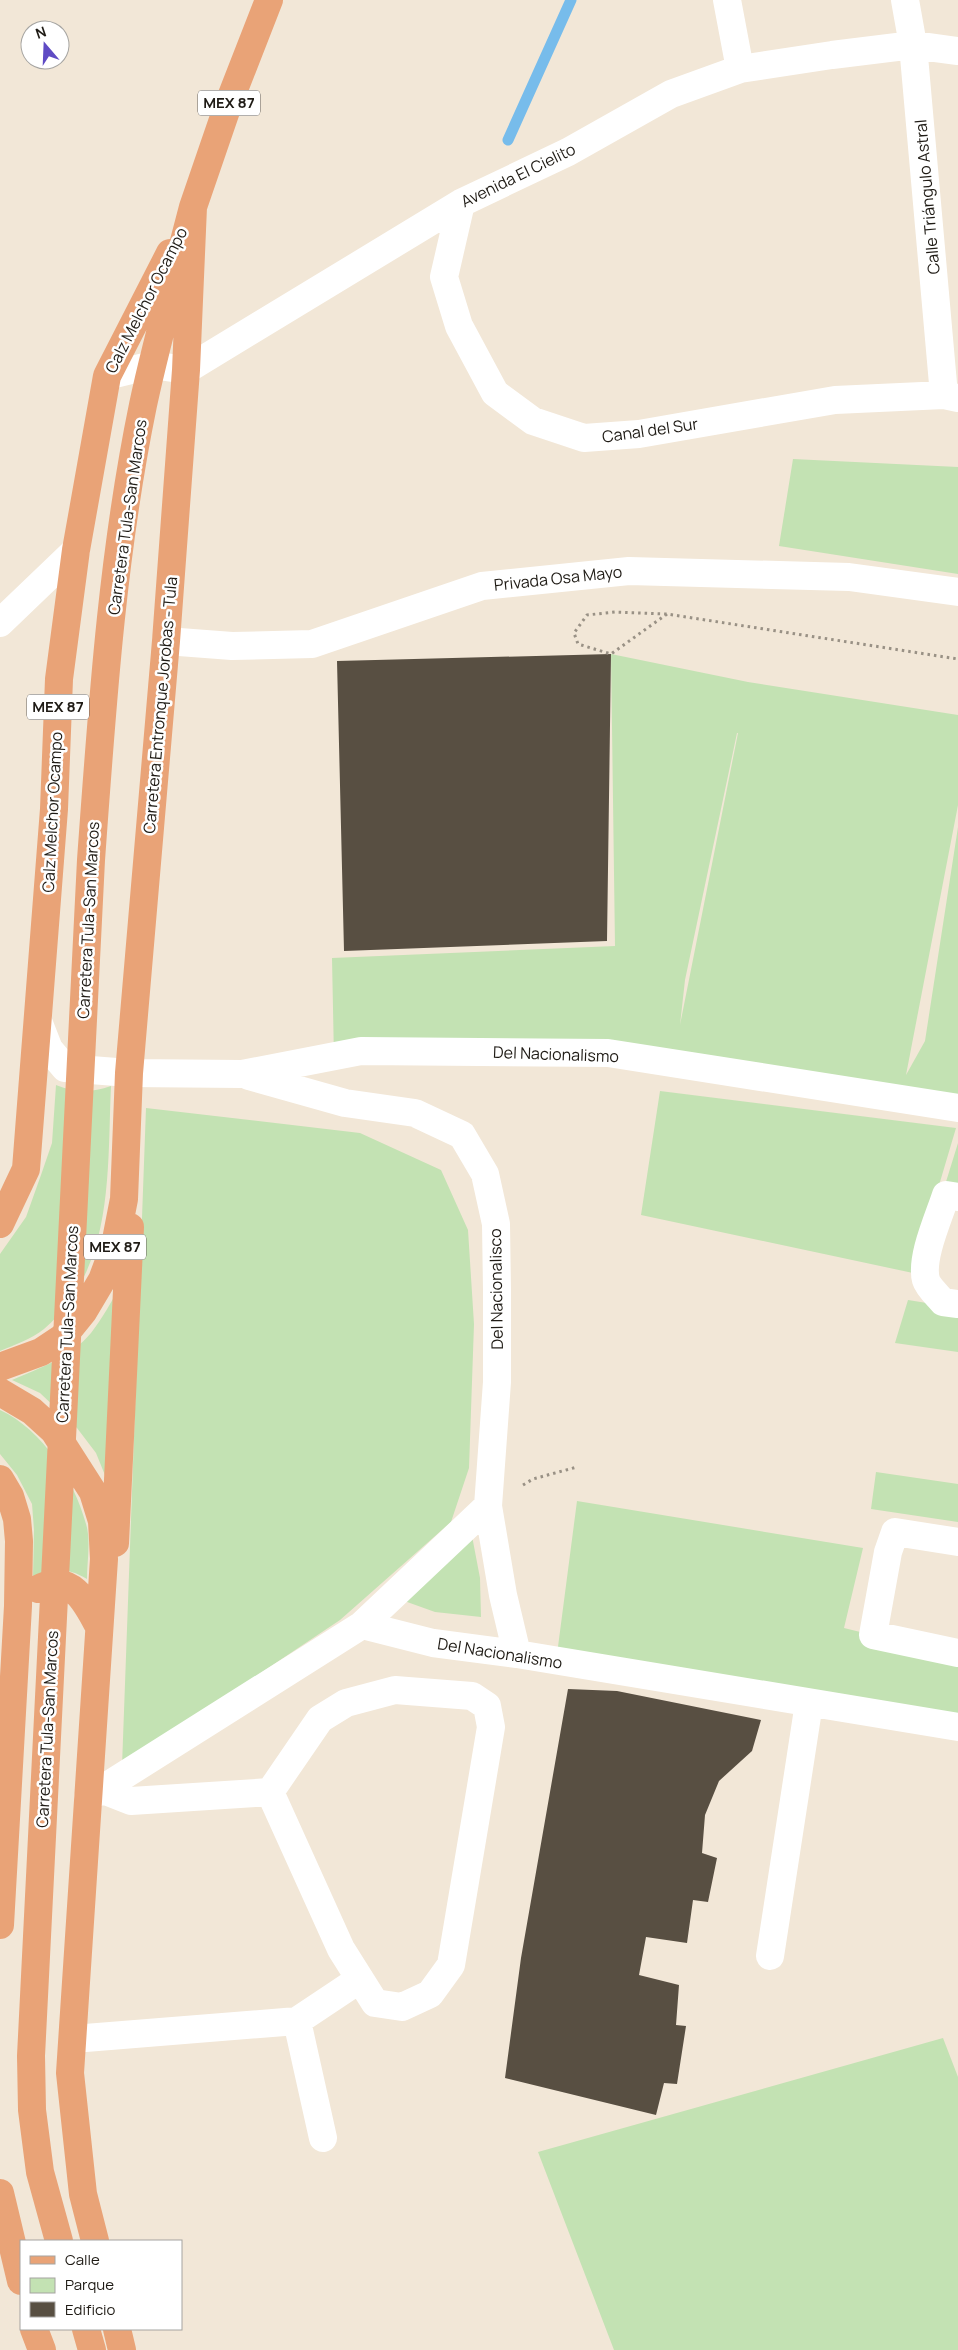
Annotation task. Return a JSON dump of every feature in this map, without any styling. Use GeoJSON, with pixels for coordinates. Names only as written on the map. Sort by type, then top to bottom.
{"type":"FeatureCollection","features":[{"type":"Feature","properties":{"kind":"main road","name":"Carretera Entronque Jorobas - Tula"},"geometry":{"type":"LineString","coordinates":[[0,1366],[41,1352],[62,1338],[83,1312],[102,1280],[115,1245],[124,1199],[129,1073],[166,641],[186,370],[193,207],[228,105],[269,0]]}},
{"type":"Feature","properties":{"kind":"main road","name":"Carretera Tula-San Marcos"},"geometry":{"type":"LineString","coordinates":[[59,2240],[40,2172],[32,2110],[31,2056],[90,860],[104,691],[121,544],[143,407],[193,207]]}},
{"type":"Feature","properties":{"kind":"main road","name":"Calz Melchor Ocampo"},"geometry":{"type":"LineString","coordinates":[[0,1224],[26,1170],[54,809],[59,679],[76,550],[107,376],[193,207]]}},
{"type":"Feature","properties":{"kind":"main road"},"geometry":{"type":"LineString","coordinates":[[104,1560],[116,1542],[130,1224],[124,1199]]}},
{"type":"Feature","properties":{"kind":"main road"},"geometry":{"type":"LineString","coordinates":[[0,1392],[32,1411],[54,1431],[93,1492],[102,1521],[104,1560],[99,1627],[95,1794],[70,2073],[83,2194],[95,2240]]}},
{"type":"Feature","properties":{"kind":"main road"},"geometry":{"type":"LineString","coordinates":[[0,1479],[10,1496],[17,1519],[18,1606],[0,1925]]}},
{"type":"Feature","properties":{"kind":"main road"},"geometry":{"type":"LineString","coordinates":[[18,1606],[31,1593],[44,1586],[63,1584],[84,1599],[99,1627]]}},
{"type":"Feature","properties":{"kind":"main road"},"geometry":{"type":"LineString","coordinates":[[0,2193],[20,2277]]}},
{"type":"Feature","properties":{"kind":"main road"},"geometry":{"type":"LineString","coordinates":[[34,2330],[42,2350]]}},
{"type":"Feature","properties":{"kind":"main road"},"geometry":{"type":"LineString","coordinates":[[86,2330],[92,2350]]}},
{"type":"Feature","properties":{"kind":"main road"},"geometry":{"type":"LineString","coordinates":[[117,2330],[122,2350]]}},
{"type":"Feature","properties":{"kind":"street"},"geometry":{"type":"LineString","coordinates":[[727,0],[740,70]]}},
{"type":"Feature","properties":{"kind":"street","name":"Calle Triángulo Astral"},"geometry":{"type":"LineString","coordinates":[[905,0],[913,45],[951,396]]}},
{"type":"Feature","properties":{"kind":"street","name":"Avenida El Cielito"},"geometry":{"type":"LineString","coordinates":[[186,370],[460,203],[568,152],[671,94],[740,70],[913,45],[958,51]]}},
{"type":"Feature","properties":{"kind":"street","name":"Canal del Sur"},"geometry":{"type":"LineString","coordinates":[[460,203],[444,277],[459,326],[495,392],[534,421],[584,438],[639,434],[835,400],[951,396]]}},
{"type":"Feature","properties":{"kind":"street"},"geometry":{"type":"LineString","coordinates":[[107,376],[152,365],[186,370]]}},
{"type":"Feature","properties":{"kind":"street"},"geometry":{"type":"LineString","coordinates":[[0,623],[76,550]]}},
{"type":"Feature","properties":{"kind":"street","name":"Privada Osa Mayo"},"geometry":{"type":"LineString","coordinates":[[166,641],[232,646],[312,644],[482,586],[629,571],[849,577],[958,592]]}},
{"type":"Feature","properties":{"kind":"street"},"geometry":{"type":"LineString","coordinates":[[38,1021],[49,1049],[65,1068],[129,1073],[242,1074]]}},
{"type":"Feature","properties":{"kind":"street","name":"Del Nacionalismo"},"geometry":{"type":"LineString","coordinates":[[242,1074],[361,1051],[608,1053],[958,1108]]}},
{"type":"Feature","properties":{"kind":"street","name":"Del Nacionalisco"},"geometry":{"type":"LineString","coordinates":[[242,1074],[346,1104],[415,1113],[462,1136],[485,1174],[496,1224],[497,1290],[497,1382],[488,1506],[503,1595],[517,1654]]}},
{"type":"Feature","properties":{"kind":"street"},"geometry":{"type":"LineString","coordinates":[[958,1197],[946,1195],[926,1257],[926,1281],[943,1302],[958,1304]]}},
{"type":"Feature","properties":{"kind":"street"},"geometry":{"type":"LineString","coordinates":[[95,1794],[362,1625],[488,1506]]}},
{"type":"Feature","properties":{"kind":"street"},"geometry":{"type":"LineString","coordinates":[[958,1542],[895,1532],[888,1552],[873,1634],[958,1653]]}},
{"type":"Feature","properties":{"kind":"street","name":"Del Nacionalismo"},"geometry":{"type":"LineString","coordinates":[[362,1625],[433,1643],[517,1654],[958,1727]]}},
{"type":"Feature","properties":{"kind":"street"},"geometry":{"type":"LineString","coordinates":[[395,1690],[472,1696],[487,1706],[491,1727],[452,1965],[430,1994],[402,2007],[375,2003],[342,1948],[270,1792],[320,1719],[346,1703],[395,1690]]}},
{"type":"Feature","properties":{"kind":"street"},"geometry":{"type":"LineString","coordinates":[[770,1956],[810,1703]]}},
{"type":"Feature","properties":{"kind":"street"},"geometry":{"type":"LineString","coordinates":[[95,1794],[131,1801],[270,1792]]}},
{"type":"Feature","properties":{"kind":"street"},"geometry":{"type":"LineString","coordinates":[[73,2039],[296,2021],[360,1978]]}},
{"type":"Feature","properties":{"kind":"street"},"geometry":{"type":"LineString","coordinates":[[296,2021],[323,2138]]}},
{"type":"Feature","properties":{"kind":"path"},"geometry":{"type":"LineString","coordinates":[[667,614],[611,654],[578,644],[574,632],[587,615],[615,612],[667,614],[958,659]]}},
{"type":"Feature","properties":{"kind":"path"},"geometry":{"type":"LineString","coordinates":[[488,1506],[533,1479],[577,1467]]}},
{"type":"Feature","properties":{"kind":"green space"},"geometry":{"type":"Polygon","coordinates":[[[793,459],[958,467],[958,574],[779,546],[793,459]]]}},
{"type":"Feature","properties":{"kind":"green space"},"geometry":{"type":"Polygon","coordinates":[[[611,654],[748,682],[958,715],[958,805],[906,1075],[925,1041],[958,827],[958,1108],[610,1049],[334,1059],[332,958],[615,946],[611,654]],[[738,733],[685,980],[680,1025],[738,733]]]}},
{"type":"Feature","properties":{"kind":"green space"},"geometry":{"type":"Polygon","coordinates":[[[56,1085],[70,1090],[84,1091],[111,1086],[107,1184],[103,1216],[95,1247],[84,1277],[67,1304],[39,1333],[0,1351],[0,1254],[26,1217],[52,1143],[56,1085]]]}},
{"type":"Feature","properties":{"kind":"green space"},"geometry":{"type":"Polygon","coordinates":[[[660,1091],[956,1128],[913,1273],[641,1215],[660,1091]]]}},
{"type":"Feature","properties":{"kind":"green space"},"geometry":{"type":"Polygon","coordinates":[[[146,1108],[360,1133],[441,1170],[468,1230],[474,1324],[469,1468],[451,1522],[340,1620],[122,1766],[146,1108]]]}},
{"type":"Feature","properties":{"kind":"green space"},"geometry":{"type":"Polygon","coordinates":[[[958,1143],[958,1187],[945,1185],[958,1143]]]}},
{"type":"Feature","properties":{"kind":"green space"},"geometry":{"type":"Polygon","coordinates":[[[120,1287],[109,1485],[96,1453],[77,1428],[40,1393],[12,1380],[54,1361],[74,1349],[91,1333],[120,1287]]]}},
{"type":"Feature","properties":{"kind":"green space"},"geometry":{"type":"Polygon","coordinates":[[[908,1300],[958,1308],[958,1352],[895,1343],[908,1300]]]}},
{"type":"Feature","properties":{"kind":"green space"},"geometry":{"type":"Polygon","coordinates":[[[0,1410],[16,1419],[43,1443],[55,1458],[74,1490],[87,1530],[89,1544],[87,1579],[73,1572],[60,1570],[33,1577],[34,1530],[32,1504],[17,1475],[0,1454],[0,1410]]]}},
{"type":"Feature","properties":{"kind":"green space"},"geometry":{"type":"Polygon","coordinates":[[[876,1472],[958,1484],[958,1522],[871,1509],[876,1472]]]}},
{"type":"Feature","properties":{"kind":"green space"},"geometry":{"type":"Polygon","coordinates":[[[577,1501],[863,1548],[844,1628],[958,1656],[958,1715],[556,1662],[577,1501]]]}},
{"type":"Feature","properties":{"kind":"green space"},"geometry":{"type":"Polygon","coordinates":[[[472,1536],[480,1578],[481,1617],[435,1612],[396,1598],[472,1536]]]}},
{"type":"Feature","properties":{"kind":"green space"},"geometry":{"type":"Polygon","coordinates":[[[943,2038],[958,2077],[958,2350],[614,2350],[538,2152],[943,2038]]]}},
{"type":"Feature","properties":{"kind":"building"},"geometry":{"type":"Polygon","coordinates":[[[611,654],[607,941],[344,951],[337,661],[611,654]]]}},
{"type":"Feature","properties":{"kind":"building"},"geometry":{"type":"Polygon","coordinates":[[[568,1689],[617,1691],[761,1720],[752,1751],[719,1781],[705,1815],[702,1853],[717,1858],[708,1902],[693,1900],[687,1943],[646,1937],[639,1975],[679,1985],[676,2025],[686,2026],[677,2084],[664,2083],[656,2115],[505,2078],[521,1958],[568,1689]]]}},
{"type":"Feature","properties":{"kind":"waterway"},"geometry":{"type":"LineString","coordinates":[[508,140],[571,0]]}}]}
